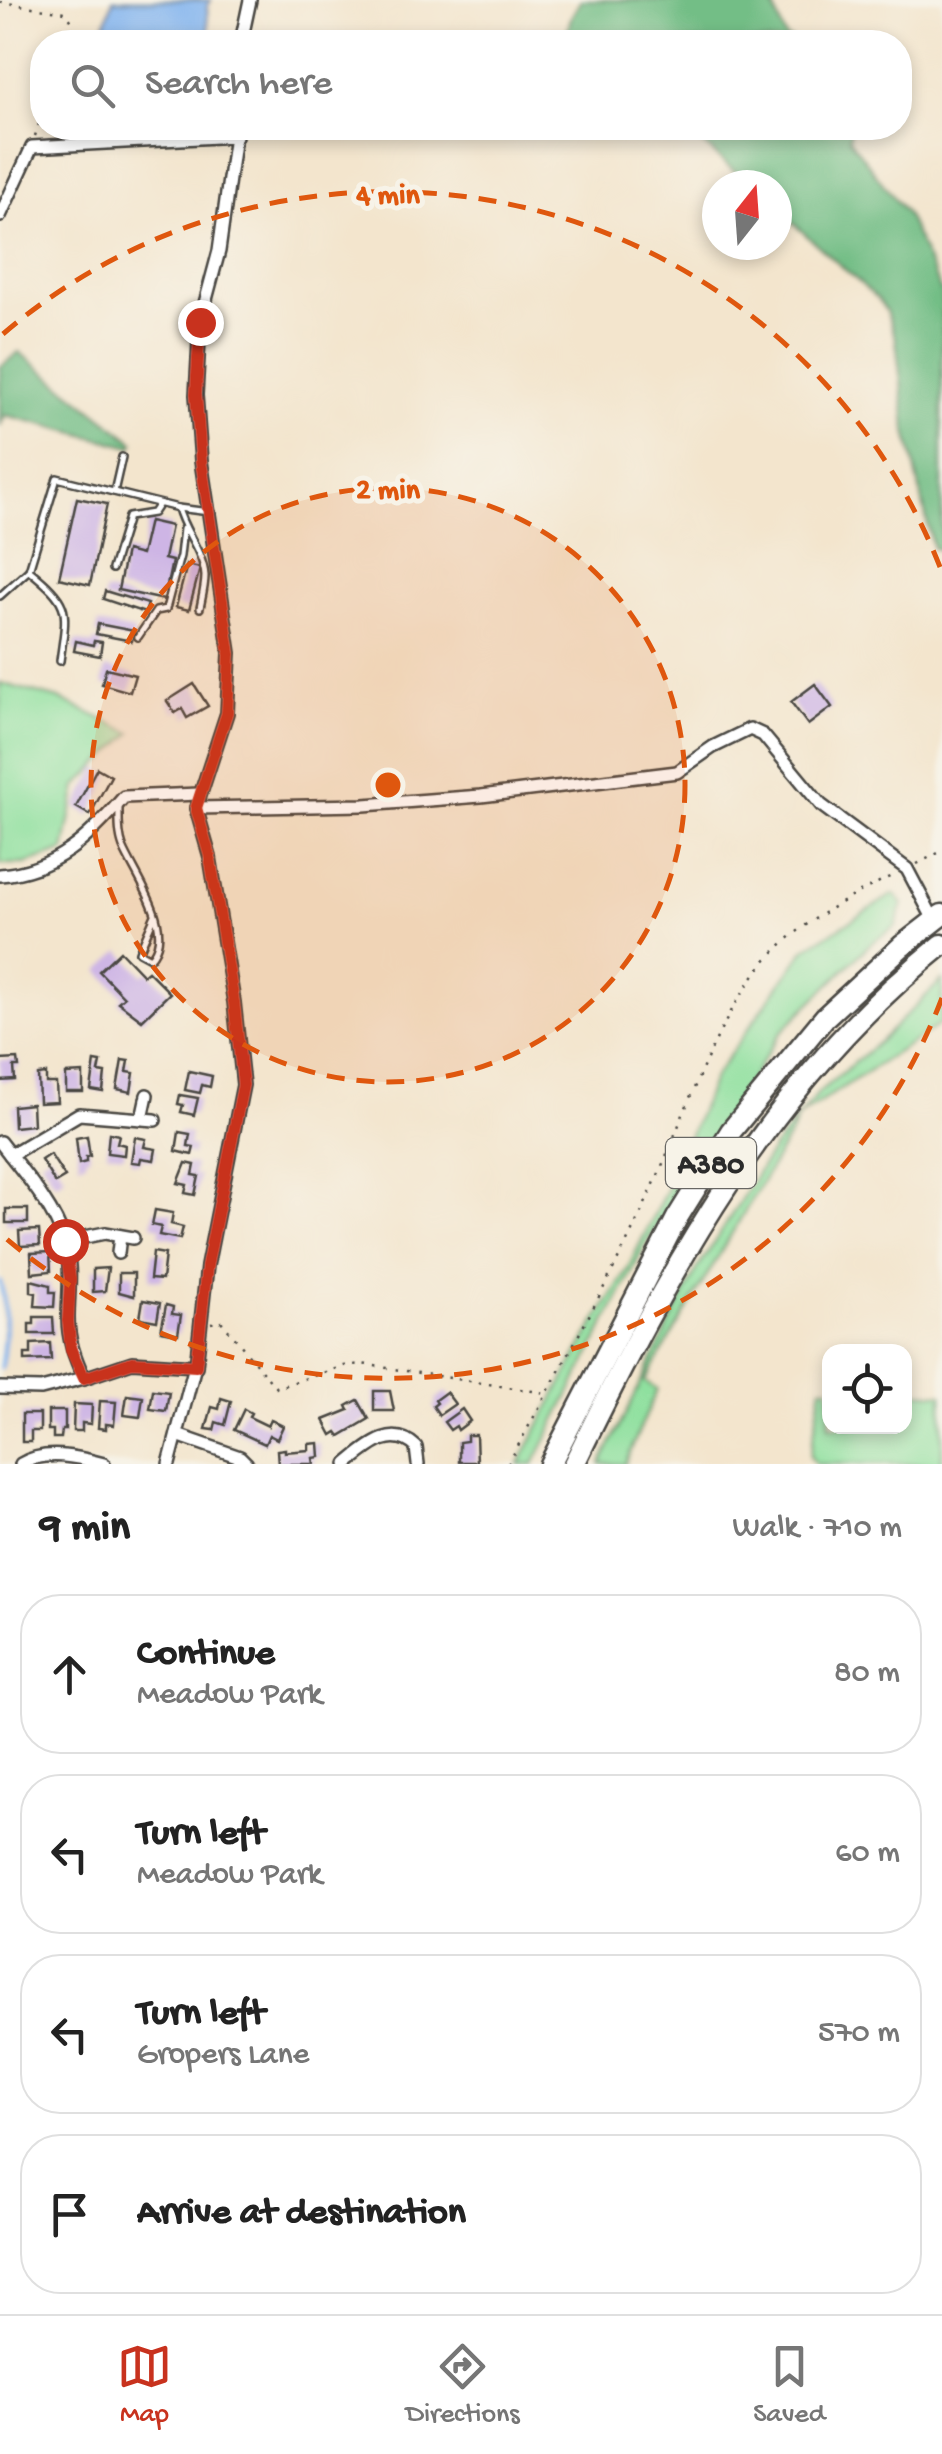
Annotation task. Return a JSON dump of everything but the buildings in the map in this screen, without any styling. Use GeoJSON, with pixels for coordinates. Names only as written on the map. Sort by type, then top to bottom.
{"type":"FeatureCollection","features":[{"type":"Feature","properties":{"kind":"highway","name":"A380"},"geometry":{"type":"LineString","coordinates":[[550,1464],[677,1218],[731,1132],[825,1017],[938,917]]}},
{"type":"Feature","properties":{"kind":"highway","name":"A380"},"geometry":{"type":"LineString","coordinates":[[574,1464],[682,1259],[756,1139],[858,1018],[942,945]]}},
{"type":"Feature","properties":{"kind":"street"},"geometry":{"type":"LineString","coordinates":[[244,30],[250,0]]}},
{"type":"Feature","properties":{"kind":"street"},"geometry":{"type":"LineString","coordinates":[[0,216],[32,147],[127,140]]}},
{"type":"Feature","properties":{"kind":"street"},"geometry":{"type":"LineString","coordinates":[[196,1366],[207,1266],[243,1085],[210,857],[196,808],[227,713],[230,654],[208,512],[196,394],[200,322],[219,251],[235,140]]}},
{"type":"Feature","properties":{"kind":"street"},"geometry":{"type":"LineString","coordinates":[[196,808],[364,805],[499,794],[677,772],[713,747],[750,729],[762,734],[820,805],[907,869],[938,917]]}},
{"type":"Feature","properties":{"kind":"street"},"geometry":{"type":"LineString","coordinates":[[0,875],[24,874],[68,852],[86,839],[124,797],[199,794]]}},
{"type":"Feature","properties":{"kind":"street"},"geometry":{"type":"LineString","coordinates":[[10,1155],[80,1114],[149,1119],[146,1096]]}},
{"type":"Feature","properties":{"kind":"street"},"geometry":{"type":"LineString","coordinates":[[0,1142],[65,1241],[71,1350],[84,1378]]}},
{"type":"Feature","properties":{"kind":"street"},"geometry":{"type":"LineString","coordinates":[[65,1241],[105,1233],[127,1237],[118,1253]]}},
{"type":"Feature","properties":{"kind":"street"},"geometry":{"type":"LineString","coordinates":[[169,1464],[196,1366],[202,1326]]}},
{"type":"Feature","properties":{"kind":"street"},"geometry":{"type":"LineString","coordinates":[[0,1388],[42,1388],[132,1362],[196,1366]]}},
{"type":"Feature","properties":{"kind":"street"},"geometry":{"type":"LineString","coordinates":[[177,1435],[240,1457],[247,1464]]}},
{"type":"Feature","properties":{"kind":"street"},"geometry":{"type":"LineString","coordinates":[[347,1464],[370,1445],[390,1436],[406,1437],[416,1447],[418,1464]]}},
{"type":"Feature","properties":{"kind":"street"},"geometry":{"type":"LineString","coordinates":[[21,1464],[33,1456],[50,1455],[104,1464]]}},
{"type":"Feature","properties":{"kind":"lane"},"geometry":{"type":"LineString","coordinates":[[114,492],[122,457]]}},
{"type":"Feature","properties":{"kind":"lane"},"geometry":{"type":"LineString","coordinates":[[0,596],[29,570],[57,478],[208,512]]}},
{"type":"Feature","properties":{"kind":"lane"},"geometry":{"type":"LineString","coordinates":[[112,568],[128,517],[153,513],[159,504]]}},
{"type":"Feature","properties":{"kind":"lane"},"geometry":{"type":"LineString","coordinates":[[138,637],[156,611],[166,609],[180,556],[183,529],[178,508]]}},
{"type":"Feature","properties":{"kind":"lane"},"geometry":{"type":"LineString","coordinates":[[183,529],[197,550],[205,576],[200,608]]}},
{"type":"Feature","properties":{"kind":"lane"},"geometry":{"type":"LineString","coordinates":[[29,570],[53,590],[66,611],[60,662]]}},
{"type":"Feature","properties":{"kind":"lane"},"geometry":{"type":"LineString","coordinates":[[119,803],[123,849],[154,915],[158,946],[150,958],[144,958],[139,952],[140,945],[154,915]]}},
{"type":"Feature","properties":{"kind":"path"},"geometry":{"type":"LineString","coordinates":[[0,2],[65,12],[74,24],[72,30]]}},
{"type":"Feature","properties":{"kind":"path"},"geometry":{"type":"LineString","coordinates":[[32,147],[34,140]]}},
{"type":"Feature","properties":{"kind":"path"},"geometry":{"type":"LineString","coordinates":[[508,1464],[622,1251],[710,1048],[761,966],[819,914],[942,850]]}},
{"type":"Feature","properties":{"kind":"path"},"geometry":{"type":"LineString","coordinates":[[202,1326],[221,1321],[276,1388],[362,1364],[546,1393]]}},
{"type":"Feature","properties":{"kind":"green space"},"geometry":{"type":"Polygon","coordinates":[[[581,0],[771,0],[783,30],[568,30],[581,0]]]}},
{"type":"Feature","properties":{"kind":"green space"},"geometry":{"type":"Polygon","coordinates":[[[699,140],[850,140],[906,214],[942,293],[942,551],[933,548],[906,427],[896,339],[878,299],[792,222],[792,170],[733,170],[699,140]]]}},
{"type":"Feature","properties":{"kind":"green space"},"geometry":{"type":"Polygon","coordinates":[[[19,352],[134,442],[132,447],[5,415],[0,426],[0,367],[19,352]]]}},
{"type":"Feature","properties":{"kind":"green space"},"geometry":{"type":"Polygon","coordinates":[[[0,683],[59,699],[132,733],[77,786],[64,851],[25,864],[0,864],[0,683]]]}},
{"type":"Feature","properties":{"kind":"green space"},"geometry":{"type":"Polygon","coordinates":[[[894,894],[903,904],[896,926],[870,944],[781,1032],[646,1244],[534,1464],[519,1464],[627,1270],[672,1178],[714,1077],[805,949],[894,894]]]}},
{"type":"Feature","properties":{"kind":"green space"},"geometry":{"type":"Polygon","coordinates":[[[942,980],[939,1025],[800,1115],[819,1092],[880,1041],[942,980]]]}},
{"type":"Feature","properties":{"kind":"green space"},"geometry":{"type":"Polygon","coordinates":[[[796,1121],[645,1381],[657,1389],[625,1464],[601,1464],[695,1273],[772,1150],[796,1121]]]}},
{"type":"Feature","properties":{"kind":"green space"},"geometry":{"type":"Polygon","coordinates":[[[822,1387],[822,1434],[912,1434],[912,1392],[942,1394],[942,1464],[816,1464],[810,1456],[822,1387]]]}},
{"type":"Feature","properties":{"kind":"water"},"geometry":{"type":"Polygon","coordinates":[[[113,0],[211,0],[207,6],[208,30],[103,30],[113,0]]]}},
{"type":"Feature","properties":{"kind":"waterway"},"geometry":{"type":"LineString","coordinates":[[0,1281],[5,1313],[1,1368]]}},
{"type":"Feature","properties":{"kind":"route"},"geometry":{"type":"LineString","coordinates":[[65,1241],[71,1350],[84,1378],[132,1362],[196,1366],[207,1266],[243,1085],[210,857],[196,808],[227,713],[230,654],[201,461],[196,394],[200,322]]}}]}
